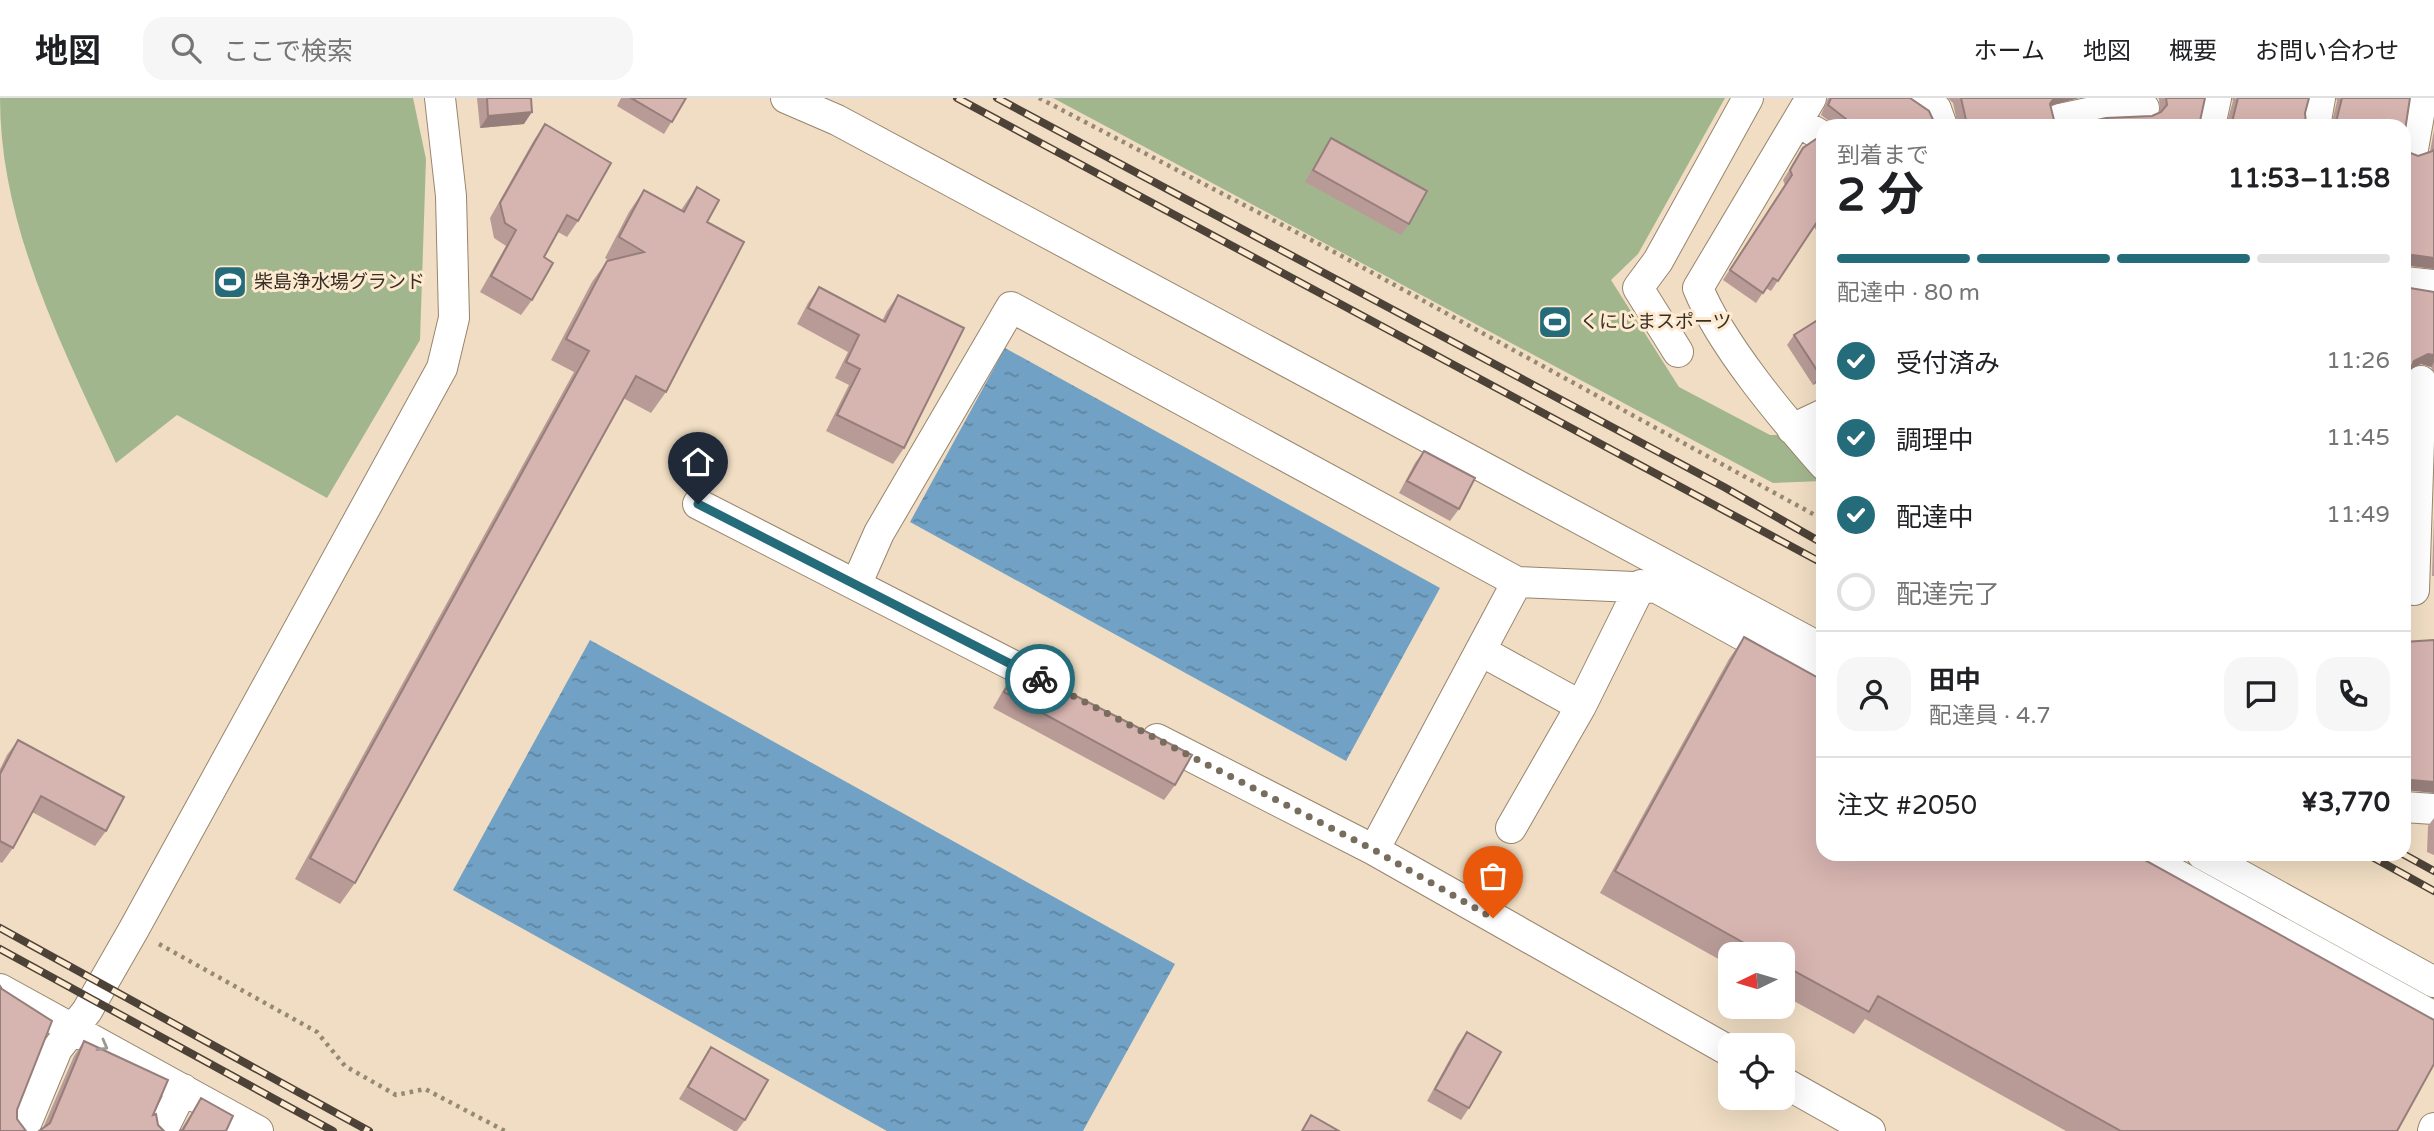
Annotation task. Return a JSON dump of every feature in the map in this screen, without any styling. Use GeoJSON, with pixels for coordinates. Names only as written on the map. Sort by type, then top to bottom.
{"type":"FeatureCollection","features":[{"type":"Feature","properties":{"kind":"street"},"geometry":{"type":"LineString","coordinates":[[23,1131],[57,1049],[87,1011],[134,929],[442,368],[454,318],[451,196],[440,98]]}},
{"type":"Feature","properties":{"kind":"street"},"geometry":{"type":"LineString","coordinates":[[786,98],[849,127],[1816,646]]}},
{"type":"Feature","properties":{"kind":"street"},"geometry":{"type":"LineString","coordinates":[[1678,352],[1638,288],[1658,261],[1748,98]]}},
{"type":"Feature","properties":{"kind":"street"},"geometry":{"type":"LineString","coordinates":[[1917,98],[1936,109],[1940,119]]}},
{"type":"Feature","properties":{"kind":"street"},"geometry":{"type":"LineString","coordinates":[[2212,119],[2216,98]]}},
{"type":"Feature","properties":{"kind":"street"},"geometry":{"type":"LineString","coordinates":[[2316,119],[2320,98]]}},
{"type":"Feature","properties":{"kind":"street"},"geometry":{"type":"LineString","coordinates":[[2417,150],[2422,98]]}},
{"type":"Feature","properties":{"kind":"street"},"geometry":{"type":"LineString","coordinates":[[2059,114],[2108,104],[2144,108]]}},
{"type":"Feature","properties":{"kind":"street"},"geometry":{"type":"LineString","coordinates":[[1816,126],[1805,110],[1698,288],[1708,314],[1792,429],[1816,456]]}},
{"type":"Feature","properties":{"kind":"street"},"geometry":{"type":"LineString","coordinates":[[2411,283],[2434,285]]}},
{"type":"Feature","properties":{"kind":"street"},"geometry":{"type":"LineString","coordinates":[[856,584],[879,533],[1011,307],[1517,582],[1641,585],[1657,588],[1816,676]]}},
{"type":"Feature","properties":{"kind":"street"},"geometry":{"type":"LineString","coordinates":[[2417,589],[2421,381]]}},
{"type":"Feature","properties":{"kind":"street"},"geometry":{"type":"LineString","coordinates":[[1792,429],[1816,418]]}},
{"type":"Feature","properties":{"kind":"street"},"geometry":{"type":"LineString","coordinates":[[698,504],[1078,698]]}},
{"type":"Feature","properties":{"kind":"street"},"geometry":{"type":"LineString","coordinates":[[1374,850],[1517,582]]}},
{"type":"Feature","properties":{"kind":"street"},"geometry":{"type":"LineString","coordinates":[[1511,828],[1581,706],[1641,585]]}},
{"type":"Feature","properties":{"kind":"street"},"geometry":{"type":"LineString","coordinates":[[1481,651],[1581,706]]}},
{"type":"Feature","properties":{"kind":"street"},"geometry":{"type":"LineString","coordinates":[[1128,724],[1374,850],[1718,1045]]}},
{"type":"Feature","properties":{"kind":"street"},"geometry":{"type":"LineString","coordinates":[[2411,807],[2434,809]]}},
{"type":"Feature","properties":{"kind":"street"},"geometry":{"type":"LineString","coordinates":[[2152,861],[2434,1017]]}},
{"type":"Feature","properties":{"kind":"street"},"geometry":{"type":"LineString","coordinates":[[2216,861],[2434,982]]}},
{"type":"Feature","properties":{"kind":"street"},"geometry":{"type":"LineString","coordinates":[[0,989],[258,1131]]}},
{"type":"Feature","properties":{"kind":"street"},"geometry":{"type":"LineString","coordinates":[[162,1131],[183,1089]]}},
{"type":"Feature","properties":{"kind":"street"},"geometry":{"type":"LineString","coordinates":[[1795,1089],[1870,1131]]}},
{"type":"Feature","properties":{"kind":"path"},"geometry":{"type":"LineString","coordinates":[[1039,98],[1338,254],[1816,516]]}},
{"type":"Feature","properties":{"kind":"path"},"geometry":{"type":"LineString","coordinates":[[157,942],[317,1032],[345,1066],[396,1095],[425,1089],[505,1131]]}},
{"type":"Feature","properties":{"kind":"green space","name":"柴島浄水場グランド"},"geometry":{"type":"Polygon","coordinates":[[[0,98],[413,98],[426,159],[420,340],[327,498],[177,415],[116,463],[56,331],[23,240],[3,146],[0,98]]]}},
{"type":"Feature","properties":{"kind":"green space","name":"くにじまスポーツ"},"geometry":{"type":"Polygon","coordinates":[[[1053,98],[1725,98],[1638,254],[1611,280],[1679,387],[1770,435],[1782,435],[1816,474],[1816,481],[1773,483],[1053,98]]]}},
{"type":"Feature","properties":{"kind":"water"},"geometry":{"type":"Polygon","coordinates":[[[1005,348],[1440,588],[1346,761],[910,522],[1005,348]]]}},
{"type":"Feature","properties":{"kind":"water"},"geometry":{"type":"Polygon","coordinates":[[[590,640],[1175,964],[1083,1131],[887,1131],[453,890],[590,640]]]}},
{"type":"Feature","properties":{"kind":"building"},"geometry":{"type":"Polygon","coordinates":[[[487,98],[531,98],[532,112],[488,116],[487,98]]]}},
{"type":"Feature","properties":{"kind":"building"},"geometry":{"type":"Polygon","coordinates":[[[631,98],[686,98],[672,122],[631,98]]]}},
{"type":"Feature","properties":{"kind":"building"},"geometry":{"type":"Polygon","coordinates":[[[1831,98],[1910,98],[1929,111],[1933,119],[1846,119],[1828,105],[1831,98]]]}},
{"type":"Feature","properties":{"kind":"building"},"geometry":{"type":"Polygon","coordinates":[[[1961,98],[2054,98],[2050,104],[2054,119],[1966,119],[1961,98]]]}},
{"type":"Feature","properties":{"kind":"building"},"geometry":{"type":"Polygon","coordinates":[[[2166,98],[2205,98],[2200,119],[2102,119],[2152,116],[2167,105],[2166,98]]]}},
{"type":"Feature","properties":{"kind":"building"},"geometry":{"type":"Polygon","coordinates":[[[2238,98],[2309,98],[2306,119],[2233,119],[2238,98]]]}},
{"type":"Feature","properties":{"kind":"building"},"geometry":{"type":"Polygon","coordinates":[[[2342,98],[2410,98],[2407,119],[2337,119],[2342,98]]]}},
{"type":"Feature","properties":{"kind":"building"},"geometry":{"type":"Polygon","coordinates":[[[545,124],[611,163],[578,221],[567,215],[544,257],[553,263],[532,300],[491,276],[516,230],[505,223],[500,203],[545,124]]]}},
{"type":"Feature","properties":{"kind":"building"},"geometry":{"type":"Polygon","coordinates":[[[1331,138],[1427,191],[1409,224],[1313,170],[1331,138]]]}},
{"type":"Feature","properties":{"kind":"building"},"geometry":{"type":"Polygon","coordinates":[[[1816,139],[1816,224],[1778,281],[1773,278],[1763,293],[1730,270],[1792,175],[1790,170],[1803,148],[1816,139]]]}},
{"type":"Feature","properties":{"kind":"building"},"geometry":{"type":"Polygon","coordinates":[[[2434,149],[2434,258],[2413,255],[2411,153],[2418,156],[2434,149]]]}},
{"type":"Feature","properties":{"kind":"building"},"geometry":{"type":"Polygon","coordinates":[[[697,187],[719,200],[707,222],[744,242],[666,392],[636,376],[355,883],[310,858],[589,351],[566,339],[607,261],[644,252],[619,237],[644,190],[684,212],[697,187]]]}},
{"type":"Feature","properties":{"kind":"building"},"geometry":{"type":"Polygon","coordinates":[[[819,287],[885,322],[898,295],[964,328],[904,448],[837,415],[860,369],[846,362],[859,335],[808,308],[819,287]]]}},
{"type":"Feature","properties":{"kind":"building"},"geometry":{"type":"Polygon","coordinates":[[[2411,288],[2434,292],[2434,355],[2428,354],[2414,361],[2411,368],[2411,288]]]}},
{"type":"Feature","properties":{"kind":"building"},"geometry":{"type":"Polygon","coordinates":[[[1816,321],[1816,369],[1794,335],[1816,321]]]}},
{"type":"Feature","properties":{"kind":"building"},"geometry":{"type":"Polygon","coordinates":[[[1424,451],[1475,478],[1459,509],[1407,481],[1424,451]]]}},
{"type":"Feature","properties":{"kind":"building"},"geometry":{"type":"Polygon","coordinates":[[[1744,637],[1816,677],[1816,861],[2147,861],[2434,1020],[2434,1064],[2397,1131],[2121,1131],[1878,996],[1869,1012],[1796,972],[1796,942],[1742,942],[1615,871],[1744,637]]]}},
{"type":"Feature","properties":{"kind":"building"},"geometry":{"type":"Polygon","coordinates":[[[2434,640],[2434,782],[2411,780],[2411,642],[2434,640]]]}},
{"type":"Feature","properties":{"kind":"building"},"geometry":{"type":"Polygon","coordinates":[[[1019,667],[1192,755],[1175,785],[1004,692],[1019,667]]]}},
{"type":"Feature","properties":{"kind":"building"},"geometry":{"type":"Polygon","coordinates":[[[18,740],[124,797],[106,831],[41,796],[13,848],[0,841],[0,774],[18,740]]]}},
{"type":"Feature","properties":{"kind":"building"},"geometry":{"type":"Polygon","coordinates":[[[0,986],[52,1021],[17,1110],[17,1119],[26,1131],[0,1131],[0,986]]]}},
{"type":"Feature","properties":{"kind":"building"},"geometry":{"type":"Polygon","coordinates":[[[1467,1032],[1501,1052],[1469,1108],[1435,1089],[1467,1032]]]}},
{"type":"Feature","properties":{"kind":"building"},"geometry":{"type":"Polygon","coordinates":[[[84,1041],[168,1080],[153,1115],[156,1114],[158,1125],[164,1131],[39,1131],[50,1123],[84,1041]]]}},
{"type":"Feature","properties":{"kind":"building"},"geometry":{"type":"Polygon","coordinates":[[[711,1047],[768,1080],[745,1120],[688,1087],[711,1047]]]}},
{"type":"Feature","properties":{"kind":"building"},"geometry":{"type":"Polygon","coordinates":[[[201,1098],[233,1116],[226,1131],[179,1131],[183,1130],[201,1098]]]}},
{"type":"Feature","properties":{"kind":"building"},"geometry":{"type":"Polygon","coordinates":[[[1311,1115],[1339,1131],[1302,1131],[1311,1115]]]}},
{"type":"Feature","properties":{"kind":"railway"},"geometry":{"type":"LineString","coordinates":[[957,98],[1816,560]]}},
{"type":"Feature","properties":{"kind":"railway"},"geometry":{"type":"LineString","coordinates":[[997,98],[1724,487],[1816,539]]}},
{"type":"Feature","properties":{"kind":"railway"},"geometry":{"type":"LineString","coordinates":[[2411,858],[2434,871]]}},
{"type":"Feature","properties":{"kind":"railway"},"geometry":{"type":"LineString","coordinates":[[2380,861],[2434,891]]}},
{"type":"Feature","properties":{"kind":"railway"},"geometry":{"type":"LineString","coordinates":[[0,928],[369,1131]]}},
{"type":"Feature","properties":{"kind":"railway"},"geometry":{"type":"LineString","coordinates":[[0,949],[333,1131]]}},
{"type":"Feature","properties":{"kind":"way so far"},"geometry":{"type":"LineString","coordinates":[[1040,679],[1374,850],[1493,918]]}},
{"type":"Feature","properties":{"kind":"place","name":"柴島浄水場グランド"},"geometry":{"type":"Point","coordinates":[230,282]}},
{"type":"Feature","properties":{"kind":"place","name":"くにじまスポーツ"},"geometry":{"type":"Point","coordinates":[1555,322]}},
{"type":"Feature","properties":{"kind":"route"},"geometry":{"type":"LineString","coordinates":[[698,504],[1040,679]]}}]}
